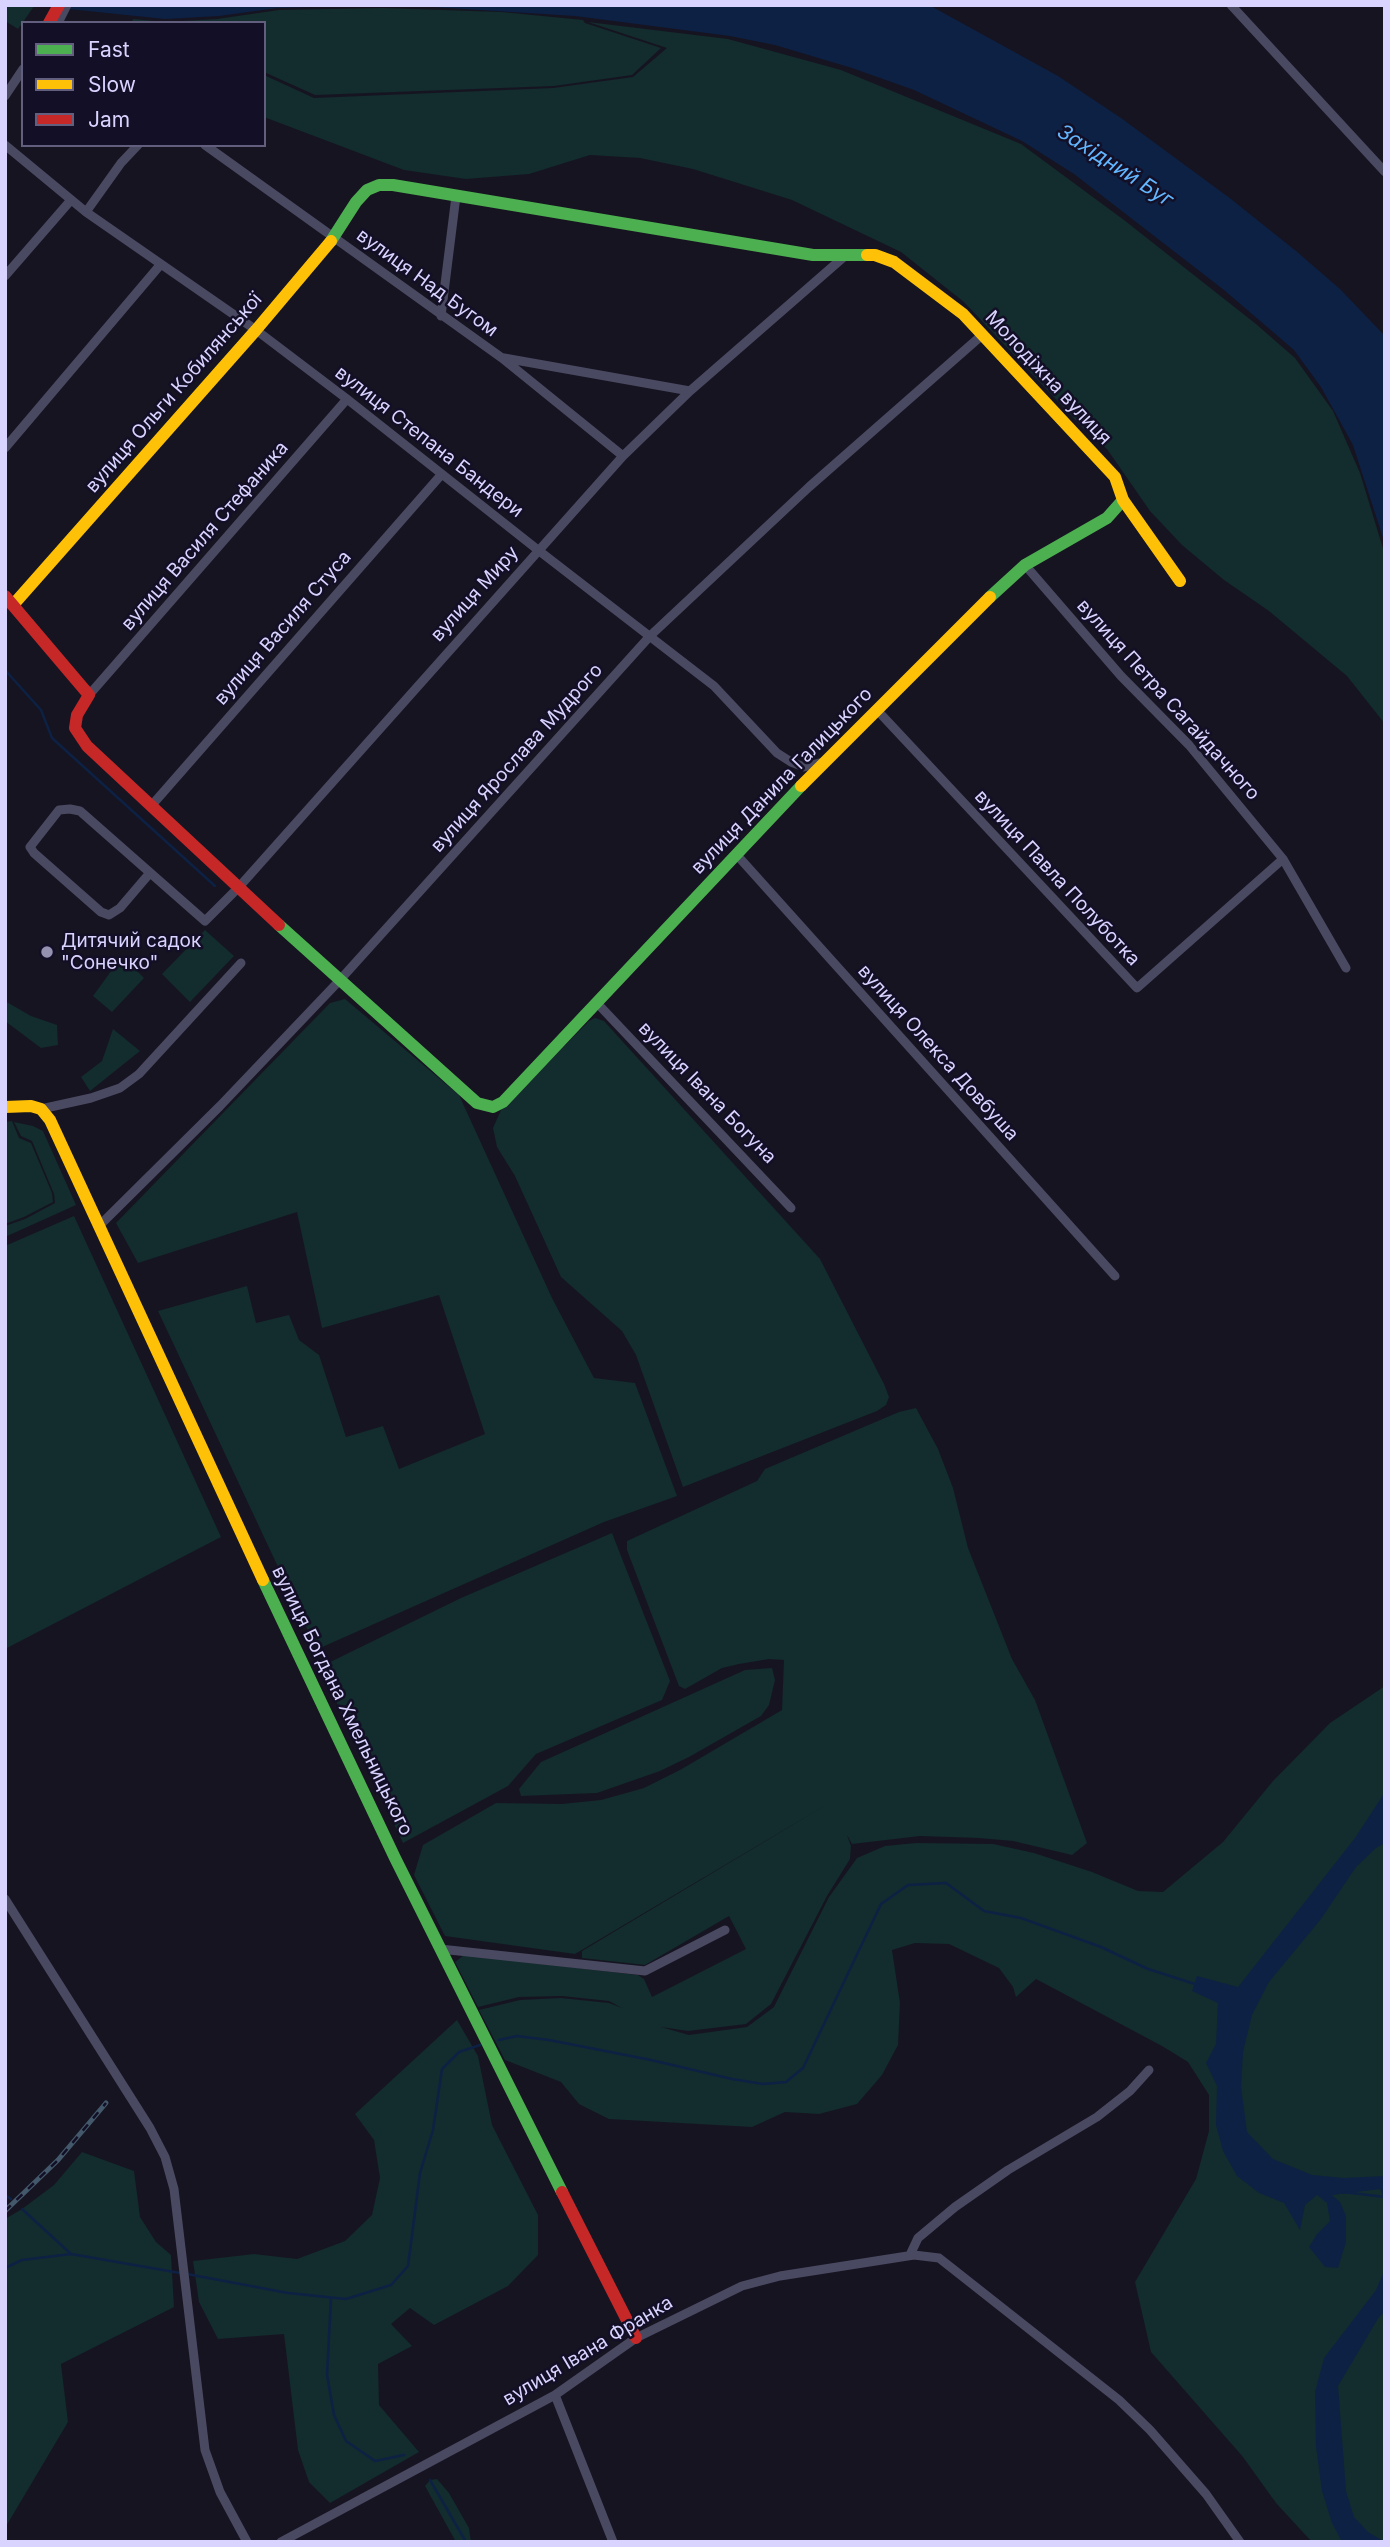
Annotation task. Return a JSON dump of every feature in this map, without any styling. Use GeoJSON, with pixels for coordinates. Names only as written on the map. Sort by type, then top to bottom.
{"type":"FeatureCollection","features":[{"type":"Feature","properties":{"kind":"street"},"geometry":{"type":"LineString","coordinates":[[50,21],[59,5]]}},
{"type":"Feature","properties":{"kind":"street"},"geometry":{"type":"LineString","coordinates":[[59,21],[67,5]]}},
{"type":"Feature","properties":{"kind":"street"},"geometry":{"type":"LineString","coordinates":[[1231,5],[1385,172]]}},
{"type":"Feature","properties":{"kind":"street"},"geometry":{"type":"LineString","coordinates":[[5,96],[21,72]]}},
{"type":"Feature","properties":{"kind":"street","name":"вулиця Степана Бандери"},"geometry":{"type":"LineString","coordinates":[[5,145],[86,212],[256,330],[347,399],[714,685],[777,753],[804,767],[824,762]]}},
{"type":"Feature","properties":{"kind":"street"},"geometry":{"type":"LineString","coordinates":[[86,212],[121,163],[136,147]]}},
{"type":"Feature","properties":{"kind":"street","name":"вулиця Над Бугом"},"geometry":{"type":"LineString","coordinates":[[208,147],[502,358],[623,456]]}},
{"type":"Feature","properties":{"kind":"street","name":"Молодіжна вулиця"},"geometry":{"type":"LineString","coordinates":[[356,202],[368,190],[379,185],[813,255],[875,254],[894,261],[963,314],[1115,477],[1123,500],[1180,582]]}},
{"type":"Feature","properties":{"kind":"street"},"geometry":{"type":"LineString","coordinates":[[441,316],[456,196]]}},
{"type":"Feature","properties":{"kind":"street"},"geometry":{"type":"LineString","coordinates":[[5,276],[71,200]]}},
{"type":"Feature","properties":{"kind":"street","name":"вулиця Ольги Кобилянської"},"geometry":{"type":"LineString","coordinates":[[9,601],[256,330],[334,237],[356,202]]}},
{"type":"Feature","properties":{"kind":"street","name":"вулиця Миру"},"geometry":{"type":"LineString","coordinates":[[149,874],[205,921],[239,887],[623,456],[690,391],[846,255]]}},
{"type":"Feature","properties":{"kind":"street"},"geometry":{"type":"LineString","coordinates":[[5,448],[161,264]]}},
{"type":"Feature","properties":{"kind":"street","name":"вулиця Ярослава Мудрого"},"geometry":{"type":"LineString","coordinates":[[100,1225],[220,1106],[339,981],[650,636],[809,487],[981,336]]}},
{"type":"Feature","properties":{"kind":"street"},"geometry":{"type":"LineString","coordinates":[[502,358],[690,391]]}},
{"type":"Feature","properties":{"kind":"street","name":"вулиця Василя Стефаника"},"geometry":{"type":"LineString","coordinates":[[89,695],[347,399]]}},
{"type":"Feature","properties":{"kind":"street","name":"вулиця Василя Стуса"},"geometry":{"type":"LineString","coordinates":[[152,805],[442,475]]}},
{"type":"Feature","properties":{"kind":"street","name":"вулиця Данила Галицького"},"geometry":{"type":"LineString","coordinates":[[339,981],[477,1103],[493,1107],[503,1102],[824,762],[1000,587],[1025,565],[1107,518],[1123,500]]}},
{"type":"Feature","properties":{"kind":"street","name":"вулиця Петра Сагайдачного"},"geometry":{"type":"LineString","coordinates":[[1025,565],[1121,676],[1189,745],[1283,859],[1346,968]]}},
{"type":"Feature","properties":{"kind":"street"},"geometry":{"type":"LineString","coordinates":[[9,601],[89,695],[77,715],[75,728],[80,737],[124,782],[152,805],[339,981]]}},
{"type":"Feature","properties":{"kind":"street","name":"вулиця Павла Полуботка"},"geometry":{"type":"LineString","coordinates":[[877,710],[1137,988],[1283,859]]}},
{"type":"Feature","properties":{"kind":"street"},"geometry":{"type":"LineString","coordinates":[[59,810],[80,811],[149,874],[120,908],[109,915],[101,912],[30,847],[59,810]]}},
{"type":"Feature","properties":{"kind":"street","name":"вулиця Олекса Довбуша"},"geometry":{"type":"LineString","coordinates":[[736,855],[1115,1276]]}},
{"type":"Feature","properties":{"kind":"street"},"geometry":{"type":"LineString","coordinates":[[5,1107],[31,1106],[41,1109],[91,1098],[120,1088],[139,1074],[241,963]]}},
{"type":"Feature","properties":{"kind":"street","name":"вулиця Івана Богуна"},"geometry":{"type":"LineString","coordinates":[[597,1003],[791,1208]]}},
{"type":"Feature","properties":{"kind":"street","name":"вулиця Богдана Хмельницького"},"geometry":{"type":"LineString","coordinates":[[41,1109],[50,1120],[100,1225],[251,1555],[440,1949],[487,2037],[636,2337]]}},
{"type":"Feature","properties":{"kind":"street"},"geometry":{"type":"LineString","coordinates":[[5,1899],[160,2147],[174,2189],[205,2450],[220,2492],[247,2542]]}},
{"type":"Feature","properties":{"kind":"street"},"geometry":{"type":"LineString","coordinates":[[440,1949],[645,1971],[725,1930]]}},
{"type":"Feature","properties":{"kind":"street"},"geometry":{"type":"LineString","coordinates":[[910,2255],[918,2238],[955,2207],[1008,2170],[1097,2117],[1130,2091],[1149,2070]]}},
{"type":"Feature","properties":{"kind":"street","name":"вулиця Івана Франка"},"geometry":{"type":"LineString","coordinates":[[281,2542],[555,2395],[636,2337],[742,2286],[780,2276],[910,2255],[939,2258],[1119,2400],[1150,2430],[1206,2494],[1241,2542]]}},
{"type":"Feature","properties":{"kind":"street"},"geometry":{"type":"LineString","coordinates":[[555,2395],[613,2542]]}},
{"type":"Feature","properties":{"kind":"green space"},"geometry":{"type":"Polygon","coordinates":[[[5,5],[35,5],[21,21],[18,29],[5,21],[5,5]]]}},
{"type":"Feature","properties":{"kind":"green space"},"geometry":{"type":"Polygon","coordinates":[[[383,8],[502,12],[583,20],[585,23],[661,48],[632,75],[554,86],[315,95],[266,73],[266,21],[182,21],[279,10],[383,8]]]}},
{"type":"Feature","properties":{"kind":"green space"},"geometry":{"type":"Polygon","coordinates":[[[588,22],[728,39],[841,70],[1021,144],[1124,220],[1295,358],[1333,411],[1360,473],[1385,555],[1385,724],[1347,676],[1269,611],[1224,580],[1182,545],[1150,511],[1107,449],[1083,428],[964,302],[901,252],[792,200],[693,169],[640,158],[590,155],[529,174],[466,179],[404,170],[266,118],[266,76],[314,98],[553,88],[633,77],[667,48],[588,22]]]}},
{"type":"Feature","properties":{"kind":"green space"},"geometry":{"type":"Polygon","coordinates":[[[205,930],[234,956],[190,1002],[162,974],[205,930]]]}},
{"type":"Feature","properties":{"kind":"green space"},"geometry":{"type":"Polygon","coordinates":[[[122,956],[144,978],[112,1012],[93,996],[122,956]]]}},
{"type":"Feature","properties":{"kind":"green space"},"geometry":{"type":"Polygon","coordinates":[[[345,999],[459,1095],[552,1298],[594,1378],[635,1383],[677,1496],[604,1522],[320,1648],[309,1633],[158,1311],[247,1286],[256,1323],[289,1315],[299,1340],[319,1355],[346,1437],[383,1426],[399,1469],[485,1434],[439,1295],[322,1328],[297,1212],[138,1263],[116,1223],[330,1003],[345,999]]]}},
{"type":"Feature","properties":{"kind":"green space"},"geometry":{"type":"Polygon","coordinates":[[[5,1001],[31,1016],[57,1025],[58,1045],[41,1048],[5,1021],[5,1001]]]}},
{"type":"Feature","properties":{"kind":"green space"},"geometry":{"type":"Polygon","coordinates":[[[595,1018],[604,1021],[820,1259],[884,1384],[889,1397],[886,1405],[877,1411],[683,1487],[636,1355],[622,1331],[561,1277],[515,1176],[497,1147],[493,1128],[501,1110],[595,1018]]]}},
{"type":"Feature","properties":{"kind":"green space"},"geometry":{"type":"Polygon","coordinates":[[[113,1029],[140,1051],[90,1091],[81,1077],[102,1061],[113,1029]]]}},
{"type":"Feature","properties":{"kind":"green space"},"geometry":{"type":"Polygon","coordinates":[[[12,1121],[19,1138],[31,1143],[52,1193],[53,1202],[5,1224],[5,1122],[12,1121]]]}},
{"type":"Feature","properties":{"kind":"green space"},"geometry":{"type":"Polygon","coordinates":[[[14,1122],[43,1131],[76,1205],[5,1237],[5,1226],[55,1203],[54,1194],[32,1141],[21,1136],[14,1122]]]}},
{"type":"Feature","properties":{"kind":"green space"},"geometry":{"type":"Polygon","coordinates":[[[74,1216],[221,1537],[5,1649],[5,1246],[74,1216]]]}},
{"type":"Feature","properties":{"kind":"green space"},"geometry":{"type":"Polygon","coordinates":[[[916,1408],[938,1449],[953,1488],[968,1548],[1012,1659],[1035,1700],[1087,1843],[1072,1855],[1013,1841],[920,1836],[852,1844],[847,1835],[851,1846],[850,1859],[827,1896],[771,2004],[746,2024],[688,2031],[661,2027],[689,2035],[747,2027],[774,2007],[829,1897],[857,1858],[885,1846],[916,1843],[993,1844],[1034,1853],[1138,1891],[1163,1892],[1223,1842],[1273,1781],[1330,1723],[1385,1686],[1385,2542],[1312,2542],[1276,2503],[1243,2457],[1151,2352],[1135,2282],[1196,2179],[1209,2131],[1209,2095],[1188,2062],[1162,2046],[1036,1979],[1016,1997],[1013,1987],[999,1968],[949,1944],[915,1943],[892,1950],[900,2003],[898,2045],[882,2075],[857,2104],[819,2114],[785,2112],[752,2127],[609,2119],[579,2104],[561,2082],[505,2060],[479,2010],[520,2000],[561,1998],[609,2003],[622,2008],[609,2001],[562,1996],[519,1997],[478,2007],[455,1962],[464,1955],[638,1975],[644,1979],[652,1997],[746,1949],[729,1916],[645,1965],[582,1958],[582,1951],[831,1802],[575,1954],[445,1936],[414,1875],[423,1845],[496,1803],[562,1804],[601,1800],[644,1788],[782,1710],[784,1660],[769,1659],[722,1668],[685,1689],[679,1686],[627,1550],[627,1541],[757,1481],[765,1469],[899,1412],[916,1408]]]}},
{"type":"Feature","properties":{"kind":"green space"},"geometry":{"type":"Polygon","coordinates":[[[612,1533],[670,1681],[662,1700],[536,1754],[508,1786],[403,1843],[320,1667],[461,1598],[612,1533]]]}},
{"type":"Feature","properties":{"kind":"green space"},"geometry":{"type":"Polygon","coordinates":[[[772,1668],[775,1680],[769,1705],[761,1716],[689,1757],[660,1771],[597,1793],[521,1796],[519,1789],[541,1762],[745,1670],[772,1668]]]}},
{"type":"Feature","properties":{"kind":"green space"},"geometry":{"type":"Polygon","coordinates":[[[457,2020],[478,2056],[492,2125],[538,2215],[538,2255],[508,2286],[434,2325],[410,2308],[391,2324],[412,2346],[378,2364],[379,2405],[419,2452],[330,2503],[309,2482],[298,2450],[284,2334],[218,2339],[199,2302],[193,2261],[254,2254],[297,2259],[345,2241],[372,2215],[380,2178],[374,2140],[355,2114],[457,2020]]]}},
{"type":"Feature","properties":{"kind":"green space"},"geometry":{"type":"Polygon","coordinates":[[[82,2152],[134,2171],[140,2217],[156,2242],[171,2255],[174,2307],[61,2364],[68,2422],[5,2528],[5,2219],[54,2185],[82,2152]]]}},
{"type":"Feature","properties":{"kind":"green space"},"geometry":{"type":"Polygon","coordinates":[[[437,2479],[449,2493],[469,2528],[471,2542],[456,2542],[425,2486],[430,2480],[437,2479]]]}},
{"type":"Feature","properties":{"kind":"water"},"geometry":{"type":"Polygon","coordinates":[[[30,5],[380,5],[277,8],[219,16],[165,19],[30,5]]]}},
{"type":"Feature","properties":{"kind":"water","name":"Західний Буг"},"geometry":{"type":"Polygon","coordinates":[[[401,5],[929,5],[1058,76],[1121,118],[1296,251],[1340,289],[1385,336],[1385,544],[1353,445],[1321,387],[1294,350],[1224,290],[1074,174],[1022,141],[914,90],[775,45],[730,36],[575,16],[401,5]]]}},
{"type":"Feature","properties":{"kind":"water"},"geometry":{"type":"Polygon","coordinates":[[[1385,1792],[1385,1843],[1356,1867],[1321,1919],[1269,1982],[1252,2015],[1243,2052],[1241,2087],[1247,2132],[1273,2159],[1312,2175],[1344,2178],[1385,2176],[1385,2201],[1380,2189],[1332,2195],[1340,2202],[1346,2216],[1346,2242],[1338,2268],[1325,2267],[1309,2247],[1330,2221],[1327,2203],[1317,2195],[1305,2205],[1300,2230],[1284,2203],[1259,2193],[1237,2176],[1223,2151],[1216,2125],[1217,2086],[1206,2063],[1216,2044],[1218,2003],[1192,1991],[1197,1976],[1238,1987],[1355,1838],[1385,1792]]]}},
{"type":"Feature","properties":{"kind":"water"},"geometry":{"type":"Polygon","coordinates":[[[1385,2269],[1385,2312],[1379,2317],[1338,2386],[1346,2491],[1354,2517],[1368,2532],[1385,2542],[1342,2542],[1332,2523],[1322,2491],[1316,2446],[1315,2392],[1324,2358],[1376,2290],[1385,2269]]]}},
{"type":"Feature","properties":{"kind":"waterway"},"geometry":{"type":"LineString","coordinates":[[5,670],[41,710],[52,738],[215,886]]}},
{"type":"Feature","properties":{"kind":"waterway"},"geometry":{"type":"LineString","coordinates":[[499,2040],[517,2036],[549,2040],[732,2079],[763,2084],[786,2082],[803,2068],[881,1904],[908,1885],[946,1883],[984,1911],[1021,1918],[1101,1947],[1148,1969],[1198,1985]]}},
{"type":"Feature","properties":{"kind":"waterway"},"geometry":{"type":"LineString","coordinates":[[187,2274],[288,2293],[346,2299],[391,2285],[408,2266],[420,2173],[433,2130],[442,2069],[459,2052],[480,2045]]}},
{"type":"Feature","properties":{"kind":"waterway"},"geometry":{"type":"LineString","coordinates":[[1343,2192],[1385,2197]]}},
{"type":"Feature","properties":{"kind":"waterway"},"geometry":{"type":"LineString","coordinates":[[5,2195],[11,2199]]}},
{"type":"Feature","properties":{"kind":"waterway"},"geometry":{"type":"LineString","coordinates":[[22,2209],[71,2254]]}},
{"type":"Feature","properties":{"kind":"waterway"},"geometry":{"type":"LineString","coordinates":[[5,2268],[22,2260],[71,2254],[180,2273]]}},
{"type":"Feature","properties":{"kind":"waterway"},"geometry":{"type":"LineString","coordinates":[[331,2298],[327,2375],[334,2415],[346,2441],[375,2461],[404,2455]]}},
{"type":"Feature","properties":{"kind":"waterway"},"geometry":{"type":"LineString","coordinates":[[430,2480],[466,2542]]}},
{"type":"Feature","properties":{"kind":"railway"},"geometry":{"type":"LineString","coordinates":[[5,2211],[58,2160],[106,2103]]}},
{"type":"Feature","properties":{"kind":"traffic: fast"},"geometry":{"type":"LineString","coordinates":[[331,241],[367,190],[379,185],[393,185],[813,255],[867,255]]}},
{"type":"Feature","properties":{"kind":"traffic: fast"},"geometry":{"type":"LineString","coordinates":[[990,597],[1025,565],[1107,518],[1123,500]]}},
{"type":"Feature","properties":{"kind":"traffic: fast"},"geometry":{"type":"LineString","coordinates":[[279,925],[477,1103],[493,1107],[503,1102],[801,786]]}},
{"type":"Feature","properties":{"kind":"traffic: fast"},"geometry":{"type":"LineString","coordinates":[[263,1580],[395,1858],[562,2192]]}},
{"type":"Feature","properties":{"kind":"traffic: slow"},"geometry":{"type":"LineString","coordinates":[[13,605],[331,241]]}},
{"type":"Feature","properties":{"kind":"traffic: slow"},"geometry":{"type":"LineString","coordinates":[[867,255],[894,262],[963,314],[1115,477],[1123,500],[1180,581]]}},
{"type":"Feature","properties":{"kind":"traffic: slow"},"geometry":{"type":"LineString","coordinates":[[801,786],[990,597]]}},
{"type":"Feature","properties":{"kind":"traffic: slow"},"geometry":{"type":"LineString","coordinates":[[5,1107],[31,1106],[41,1109],[50,1120],[263,1580]]}},
{"type":"Feature","properties":{"kind":"traffic: jam"},"geometry":{"type":"LineString","coordinates":[[50,21],[59,5]]}},
{"type":"Feature","properties":{"kind":"traffic: jam"},"geometry":{"type":"LineString","coordinates":[[5,596],[89,695],[77,715],[75,728],[87,746],[279,925]]}},
{"type":"Feature","properties":{"kind":"traffic: jam"},"geometry":{"type":"LineString","coordinates":[[562,2192],[636,2338]]}},
{"type":"Feature","properties":{"kind":"place","name":"Дитячий садок \"Сонечко\""},"geometry":{"type":"Point","coordinates":[47,952]}}]}
